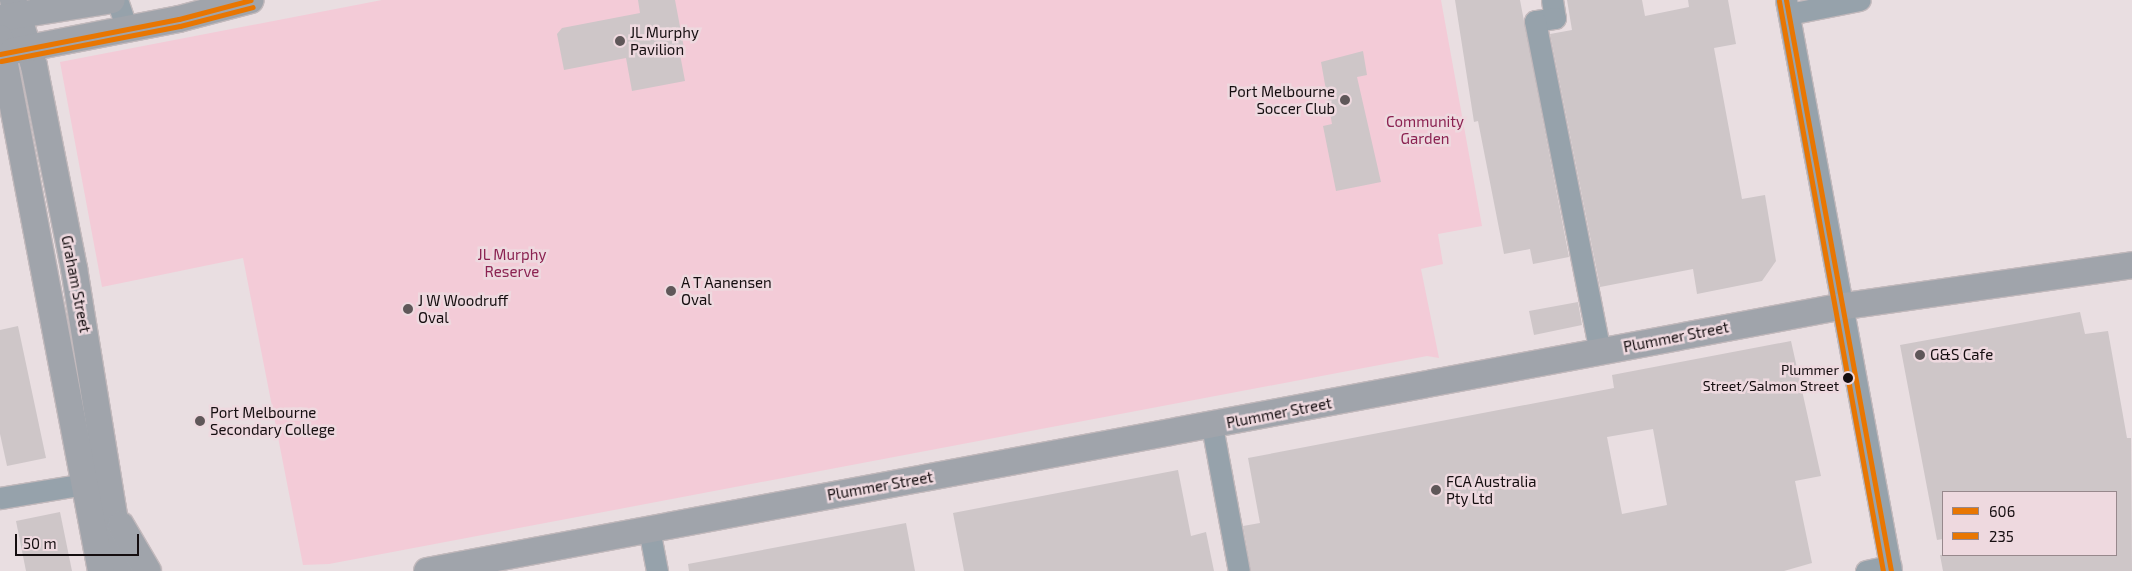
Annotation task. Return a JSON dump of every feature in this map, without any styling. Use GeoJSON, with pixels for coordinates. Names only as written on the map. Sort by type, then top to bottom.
{"type":"FeatureCollection","features":[{"type":"Feature","properties":{"kind":"main road"},"geometry":{"type":"LineString","coordinates":[[11,11],[112,0]]}},
{"type":"Feature","properties":{"kind":"main road"},"geometry":{"type":"LineString","coordinates":[[1,48],[30,48],[127,29],[251,0]]}},
{"type":"Feature","properties":{"kind":"main road","name":"Graham Street"},"geometry":{"type":"LineString","coordinates":[[11,11],[30,48],[77,286],[123,571]]}},
{"type":"Feature","properties":{"kind":"main road","name":"Graham Street"},"geometry":{"type":"LineString","coordinates":[[1,48],[49,291],[101,571]]}},
{"type":"Feature","properties":{"kind":"main road","name":"Plummer Street"},"geometry":{"type":"LineString","coordinates":[[427,571],[1212,426],[1844,306],[2132,265]]}},
{"type":"Feature","properties":{"kind":"main road"},"geometry":{"type":"LineString","coordinates":[[49,291],[77,286]]}},
{"type":"Feature","properties":{"kind":"main road"},"geometry":{"type":"LineString","coordinates":[[49,291],[77,286]]}},
{"type":"Feature","properties":{"kind":"main road"},"geometry":{"type":"LineString","coordinates":[[112,509],[148,571]]}},
{"type":"Feature","properties":{"kind":"street"},"geometry":{"type":"LineString","coordinates":[[117,0],[127,29]]}},
{"type":"Feature","properties":{"kind":"street"},"geometry":{"type":"LineString","coordinates":[[1552,0],[1555,18],[1535,21],[1600,352]]}},
{"type":"Feature","properties":{"kind":"street"},"geometry":{"type":"LineString","coordinates":[[1860,0],[1787,7],[1844,306],[1891,569],[1866,571]]}},
{"type":"Feature","properties":{"kind":"street"},"geometry":{"type":"LineString","coordinates":[[1212,426],[1239,571]]}},
{"type":"Feature","properties":{"kind":"street"},"geometry":{"type":"LineString","coordinates":[[0,498],[84,484]]}},
{"type":"Feature","properties":{"kind":"street"},"geometry":{"type":"LineString","coordinates":[[649,529],[657,571]]}},
{"type":"Feature","properties":{"kind":"green space","name":"JL Murphy Reserve"},"geometry":{"type":"Polygon","coordinates":[[[382,0],[1441,0],[1482,226],[1438,234],[1443,264],[1421,269],[1439,358],[1427,356],[329,564],[303,565],[243,258],[102,287],[60,62],[382,0]]]}},
{"type":"Feature","properties":{"kind":"building","name":"JL Murphy Pavilion"},"geometry":{"type":"Polygon","coordinates":[[[638,0],[675,0],[684,48],[679,49],[685,81],[632,91],[626,58],[564,70],[557,34],[562,28],[640,13],[638,0]]]}},
{"type":"Feature","properties":{"kind":"building"},"geometry":{"type":"Polygon","coordinates":[[[1455,0],[1520,0],[1569,257],[1533,264],[1530,249],[1504,254],[1478,121],[1474,122],[1455,0]]]}},
{"type":"Feature","properties":{"kind":"building"},"geometry":{"type":"Polygon","coordinates":[[[1567,0],[1642,0],[1645,16],[1689,7],[1688,0],[1728,0],[1736,44],[1714,48],[1742,199],[1765,195],[1776,261],[1762,281],[1697,294],[1693,269],[1600,287],[1550,34],[1572,30],[1567,0]]]}},
{"type":"Feature","properties":{"kind":"building","name":"Port Melbourne Soccer Club"},"geometry":{"type":"Polygon","coordinates":[[[1363,51],[1367,75],[1357,77],[1381,182],[1336,191],[1323,126],[1332,124],[1321,62],[1363,51]]]}},
{"type":"Feature","properties":{"kind":"building"},"geometry":{"type":"Polygon","coordinates":[[[1578,302],[1582,325],[1534,335],[1529,311],[1578,302]]]}},
{"type":"Feature","properties":{"kind":"building"},"geometry":{"type":"Polygon","coordinates":[[[2080,312],[2085,334],[2108,331],[2127,438],[2131,438],[2132,571],[1943,571],[1940,555],[2117,556],[2117,491],[1942,491],[1942,539],[1937,540],[1900,345],[2080,312]]]}},
{"type":"Feature","properties":{"kind":"building"},"geometry":{"type":"Polygon","coordinates":[[[18,326],[46,458],[7,466],[0,434],[0,330],[18,326]]]}},
{"type":"Feature","properties":{"kind":"building"},"geometry":{"type":"Polygon","coordinates":[[[1791,341],[1821,476],[1795,481],[1812,563],[1784,571],[1251,571],[1243,526],[1260,523],[1248,458],[1614,388],[1612,375],[1791,341]],[[1653,429],[1607,437],[1622,514],[1667,505],[1653,429]]]}},
{"type":"Feature","properties":{"kind":"building"},"geometry":{"type":"Polygon","coordinates":[[[1178,470],[1191,536],[1206,532],[1214,571],[964,571],[953,513],[1178,470]]]}},
{"type":"Feature","properties":{"kind":"building"},"geometry":{"type":"Polygon","coordinates":[[[60,512],[72,571],[26,571],[16,521],[60,512]]]}},
{"type":"Feature","properties":{"kind":"building"},"geometry":{"type":"Polygon","coordinates":[[[906,523],[915,571],[689,571],[688,564],[906,523]]]}},
{"type":"Feature","properties":{"kind":"transit line","name":"606"},"geometry":{"type":"LineString","coordinates":[[0,54],[179,19],[251,0]]}},
{"type":"Feature","properties":{"kind":"transit line","name":"606"},"geometry":{"type":"LineString","coordinates":[[1786,0],[1891,571]]}},
{"type":"Feature","properties":{"kind":"transit line","name":"235"},"geometry":{"type":"LineString","coordinates":[[1779,1],[1883,571]]}},
{"type":"Feature","properties":{"kind":"transit line","name":"235"},"geometry":{"type":"LineString","coordinates":[[1,61],[180,26],[253,7]]}},
{"type":"Feature","properties":{"kind":"place","name":"JL Murphy Pavilion"},"geometry":{"type":"Point","coordinates":[620,41]}},
{"type":"Feature","properties":{"kind":"place","name":"Port Melbourne Soccer Club"},"geometry":{"type":"Point","coordinates":[1345,100]}},
{"type":"Feature","properties":{"kind":"place","name":"A T Aanensen Oval"},"geometry":{"type":"Point","coordinates":[671,291]}},
{"type":"Feature","properties":{"kind":"place","name":"J W Woodruff Oval"},"geometry":{"type":"Point","coordinates":[408,309]}},
{"type":"Feature","properties":{"kind":"place","name":"G&S Cafe"},"geometry":{"type":"Point","coordinates":[1920,355]}},
{"type":"Feature","properties":{"kind":"place","name":"Plummer Street/Salmon Street"},"geometry":{"type":"Point","coordinates":[1848,378]}},
{"type":"Feature","properties":{"kind":"place","name":"Port Melbourne Secondary College"},"geometry":{"type":"Point","coordinates":[200,421]}},
{"type":"Feature","properties":{"kind":"place","name":"FCA Australia Pty Ltd"},"geometry":{"type":"Point","coordinates":[1436,490]}},
{"type":"Feature","properties":{"kind":"park label","name":"Community Garden"},"geometry":{"type":"Point","coordinates":[1425,130]}}]}
